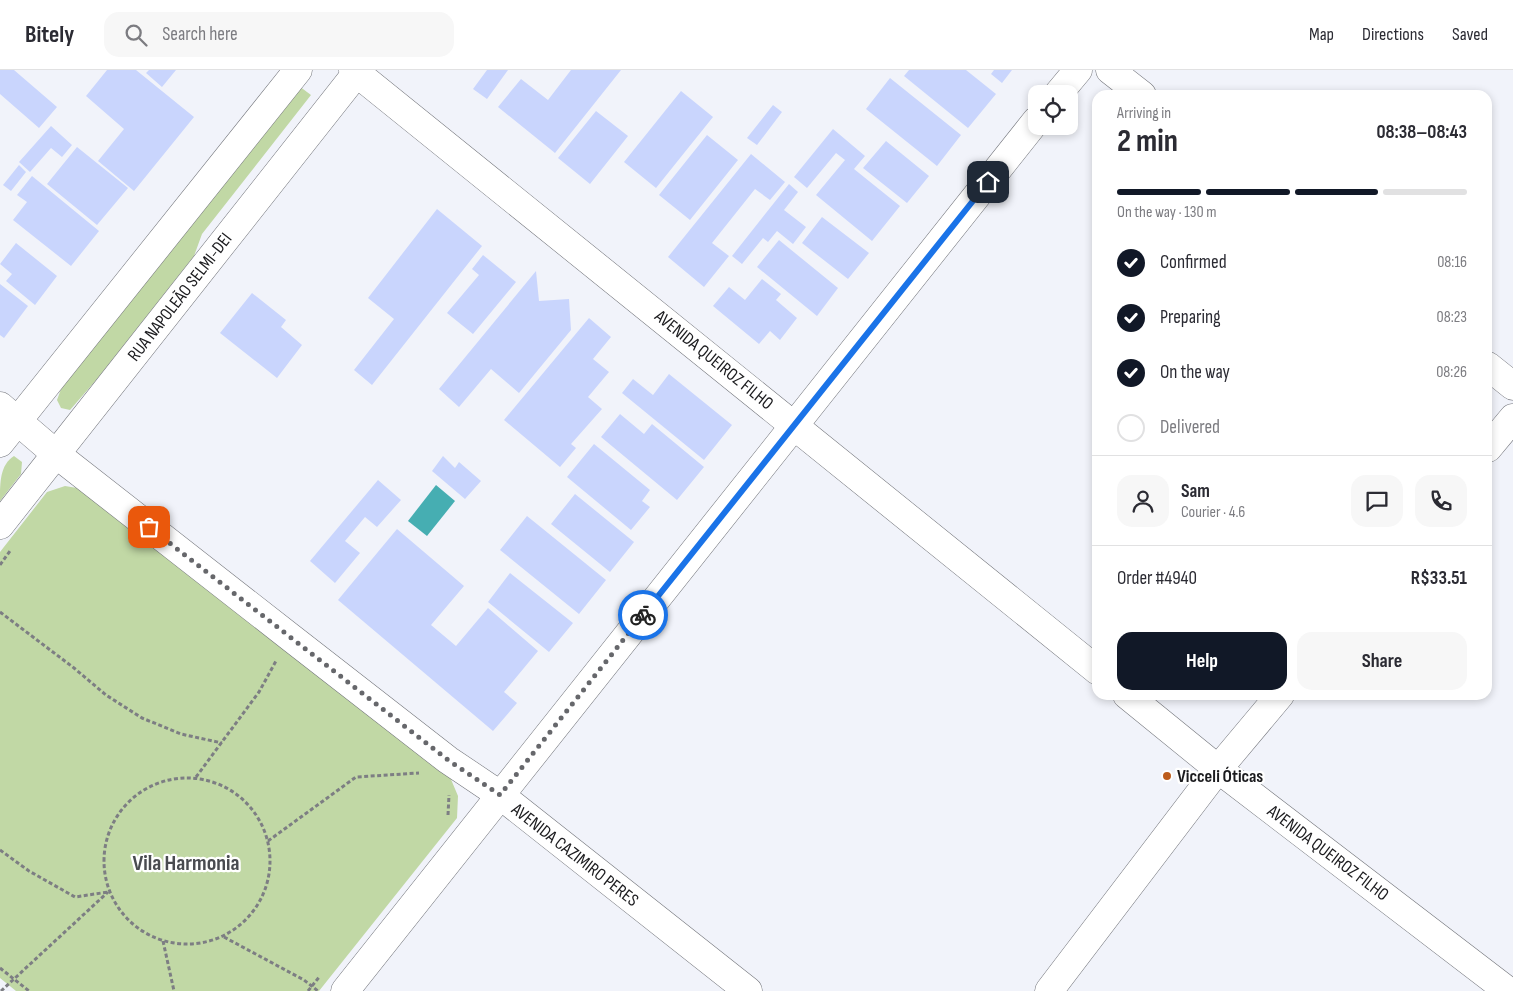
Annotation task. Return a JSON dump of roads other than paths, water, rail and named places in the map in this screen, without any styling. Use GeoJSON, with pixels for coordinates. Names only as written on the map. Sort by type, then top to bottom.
{"type":"FeatureCollection","features":[{"type":"Feature","properties":{"kind":"street"},"geometry":{"type":"LineString","coordinates":[[0,443],[9,413],[298,70]]}},
{"type":"Feature","properties":{"kind":"street"},"geometry":{"type":"LineString","coordinates":[[1066,85],[1078,70]]}},
{"type":"Feature","properties":{"kind":"street"},"geometry":{"type":"LineString","coordinates":[[1110,70],[1136,90]]}},
{"type":"Feature","properties":{"kind":"street","name":"AVENIDA QUEIROZ FILHO"},"geometry":{"type":"LineString","coordinates":[[357,71],[1092,666]]}},
{"type":"Feature","properties":{"kind":"street","name":"RUA NAPOLEÃO SELMI-DEI"},"geometry":{"type":"LineString","coordinates":[[0,525],[357,71]]}},
{"type":"Feature","properties":{"kind":"street"},"geometry":{"type":"LineString","coordinates":[[345,991],[1028,132]]}},
{"type":"Feature","properties":{"kind":"street"},"geometry":{"type":"LineString","coordinates":[[1492,369],[1513,386]]}},
{"type":"Feature","properties":{"kind":"street","name":"AVENIDA CAZIMIRO PERES"},"geometry":{"type":"LineString","coordinates":[[9,413],[56,454],[448,760],[500,795],[748,991]]}},
{"type":"Feature","properties":{"kind":"street"},"geometry":{"type":"LineString","coordinates":[[1492,443],[1513,418]]}},
{"type":"Feature","properties":{"kind":"street","name":"AVENIDA QUEIROZ FILHO"},"geometry":{"type":"LineString","coordinates":[[1133,700],[1218,769],[1508,991]]}},
{"type":"Feature","properties":{"kind":"street"},"geometry":{"type":"LineString","coordinates":[[1049,991],[1218,769],[1276,700]]}},
{"type":"Feature","properties":{"kind":"water"},"geometry":{"type":"Polygon","coordinates":[[[436,485],[455,501],[427,536],[408,521],[436,485]]]}},
{"type":"Feature","properties":{"kind":"place","name":"Vicceli Óticas"},"geometry":{"type":"Point","coordinates":[1167,776]}},
{"type":"Feature","properties":{"kind":"district","name":"Vila Harmonia"},"geometry":{"type":"Point","coordinates":[186,863]}}]}
